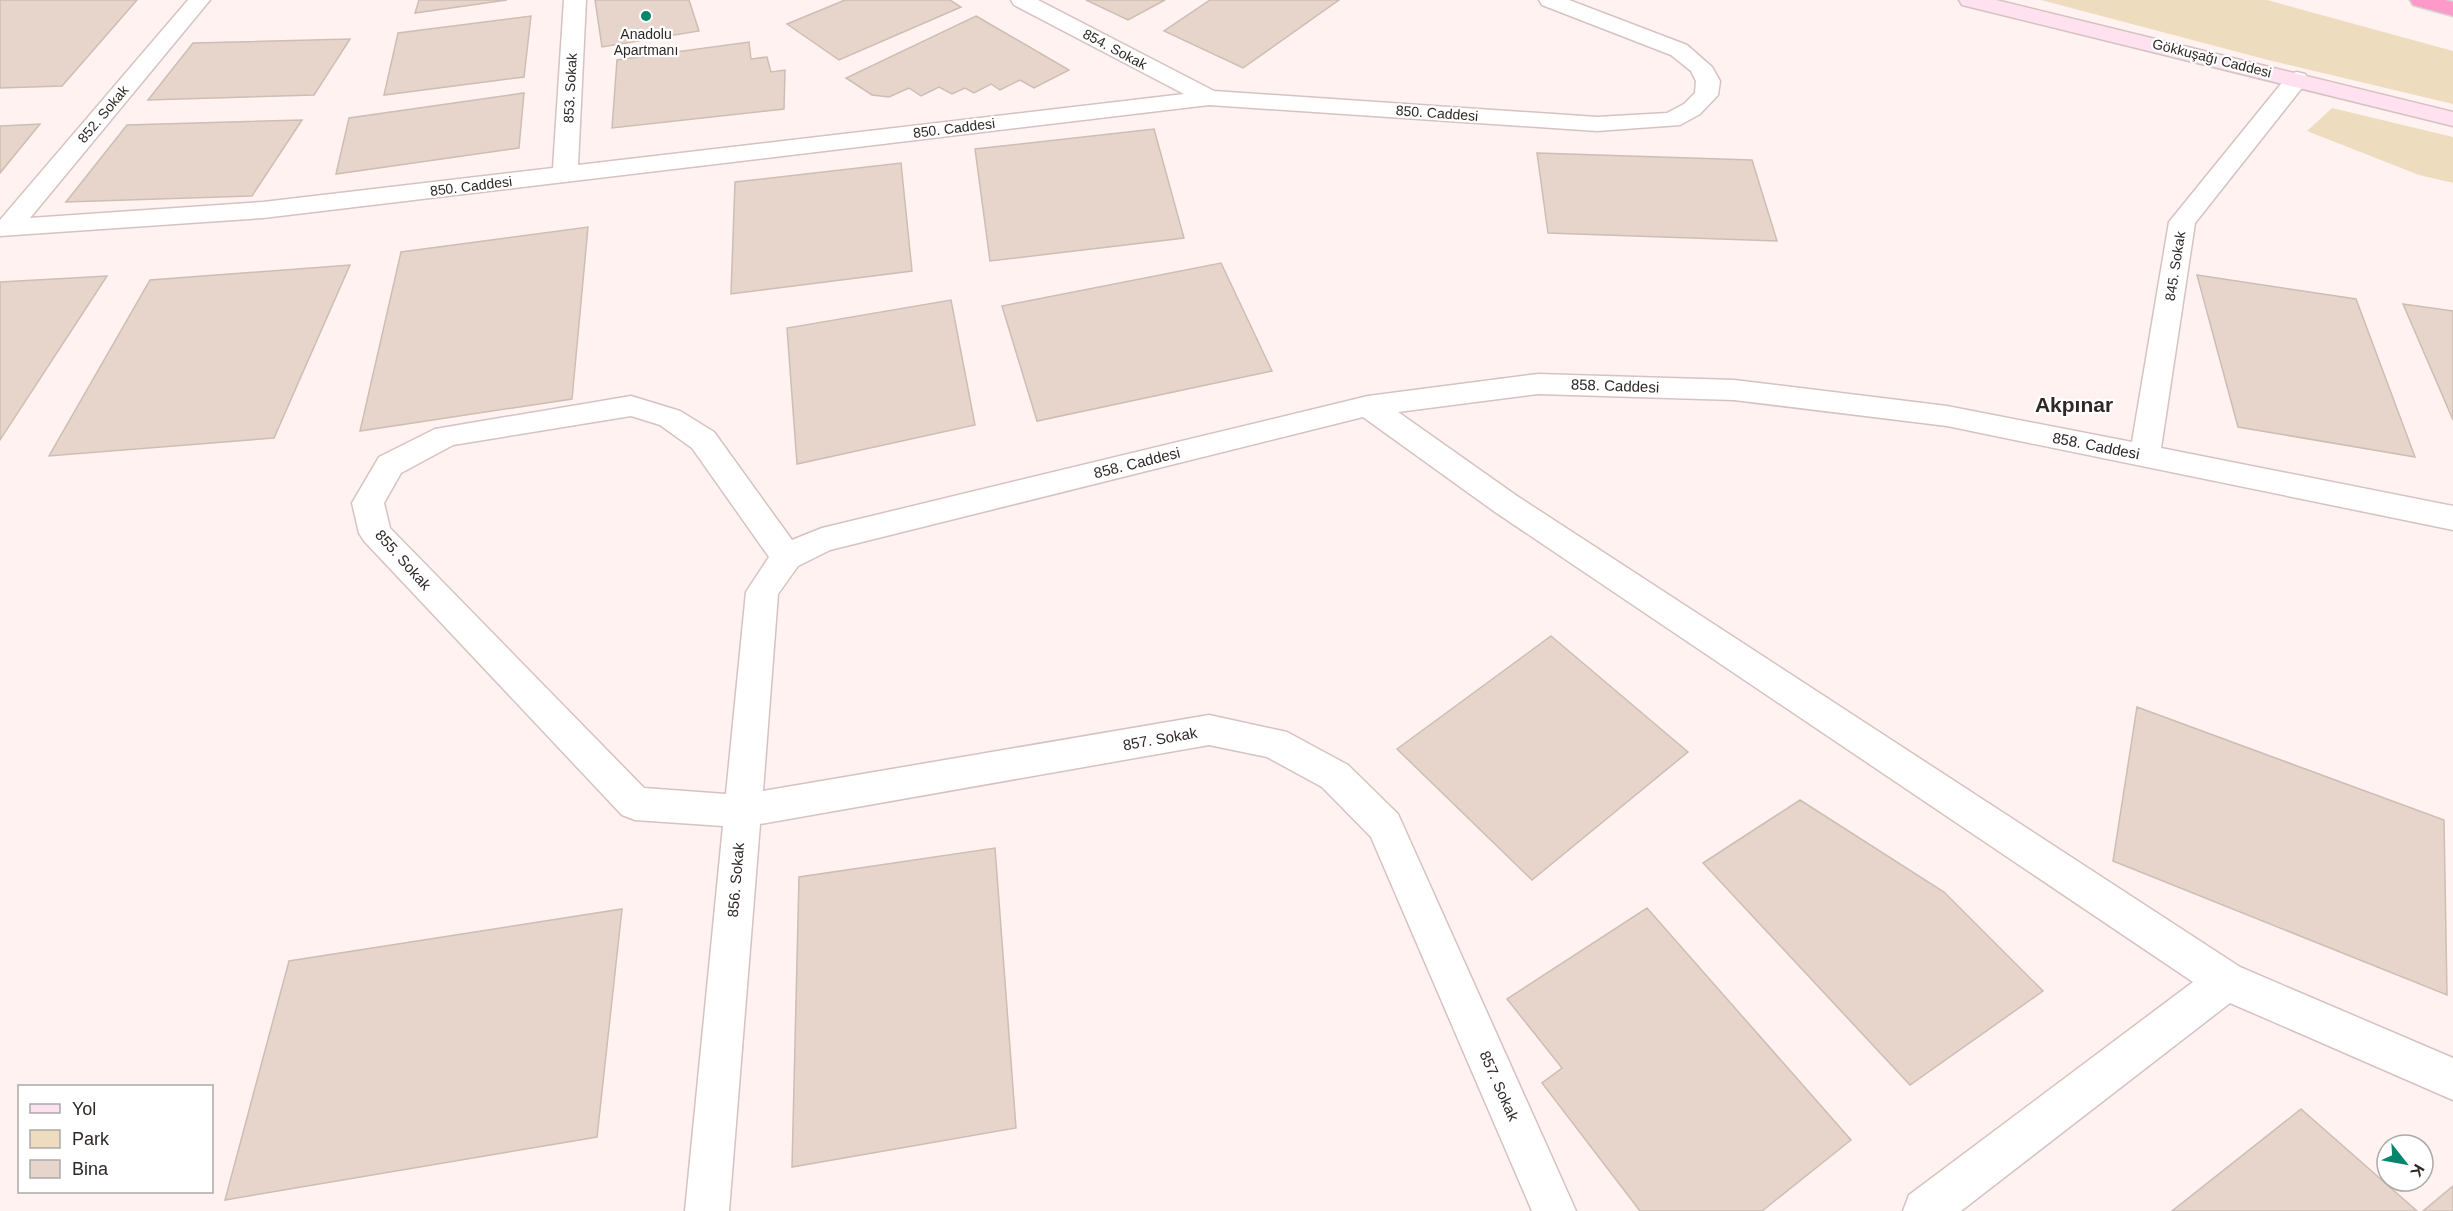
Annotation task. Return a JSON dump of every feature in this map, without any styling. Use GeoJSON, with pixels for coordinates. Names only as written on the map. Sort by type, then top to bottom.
{"type":"FeatureCollection","features":[{"type":"Feature","properties":{"kind":"highway"},"geometry":{"type":"LineString","coordinates":[[2421,0],[2453,9]]}},
{"type":"Feature","properties":{"kind":"street","name":"852. Sokak"},"geometry":{"type":"LineString","coordinates":[[4,228],[198,0]]}},
{"type":"Feature","properties":{"kind":"street","name":"853. Sokak"},"geometry":{"type":"LineString","coordinates":[[565,175],[575,0]]}},
{"type":"Feature","properties":{"kind":"street","name":"854. Sokak"},"geometry":{"type":"LineString","coordinates":[[1022,0],[1209,98]]}},
{"type":"Feature","properties":{"kind":"street","name":"850. Caddesi"},"geometry":{"type":"LineString","coordinates":[[4,228],[263,210],[1209,98],[1597,124],[1672,120],[1692,109],[1706,95],[1708,81],[1701,68],[1679,50],[1550,0]]}},
{"type":"Feature","properties":{"kind":"street","name":"Gökkuşağı Caddesi"},"geometry":{"type":"LineString","coordinates":[[1970,0],[2453,119]]}},
{"type":"Feature","properties":{"kind":"street","name":"845. Sokak"},"geometry":{"type":"LineString","coordinates":[[2145,456],[2182,222],[2297,79]]}},
{"type":"Feature","properties":{"kind":"street","name":"858. Caddesi"},"geometry":{"type":"LineString","coordinates":[[787,557],[822,540],[1368,406],[1538,384],[1734,390],[1947,416],[2453,518]]}},
{"type":"Feature","properties":{"kind":"street","name":"855. Sokak"},"geometry":{"type":"LineString","coordinates":[[742,811],[635,804],[375,533],[368,503],[390,465],[446,436],[631,406],[670,418],[703,440],[787,557]]}},
{"type":"Feature","properties":{"kind":"street"},"geometry":{"type":"LineString","coordinates":[[1368,406],[1506,504],[2226,981],[2453,1079]]}},
{"type":"Feature","properties":{"kind":"street","name":"856. Sokak"},"geometry":{"type":"LineString","coordinates":[[707,1211],[762,592],[787,557]]}},
{"type":"Feature","properties":{"kind":"street","name":"857. Sokak"},"geometry":{"type":"LineString","coordinates":[[742,811],[1209,730],[1274,743],[1335,776],[1385,826],[1554,1211]]}},
{"type":"Feature","properties":{"kind":"street"},"geometry":{"type":"LineString","coordinates":[[1925,1211],[2226,981]]}},
{"type":"Feature","properties":{"kind":"green space"},"geometry":{"type":"Polygon","coordinates":[[[2041,0],[2267,0],[2453,51],[2453,104],[2268,60],[2041,0]]]}},
{"type":"Feature","properties":{"kind":"green space"},"geometry":{"type":"Polygon","coordinates":[[[2332,108],[2453,137],[2453,183],[2419,175],[2307,131],[2332,108]]]}},
{"type":"Feature","properties":{"kind":"building"},"geometry":{"type":"Polygon","coordinates":[[[0,0],[137,0],[62,86],[0,88],[0,0]]]}},
{"type":"Feature","properties":{"kind":"building"},"geometry":{"type":"Polygon","coordinates":[[[419,0],[507,0],[415,13],[419,0]]]}},
{"type":"Feature","properties":{"kind":"building","name":"Anadolu Apartmanı"},"geometry":{"type":"Polygon","coordinates":[[[595,0],[689,0],[699,31],[602,47],[595,0]]]}},
{"type":"Feature","properties":{"kind":"building"},"geometry":{"type":"Polygon","coordinates":[[[845,0],[950,0],[961,7],[839,60],[787,24],[845,0]]]}},
{"type":"Feature","properties":{"kind":"building"},"geometry":{"type":"Polygon","coordinates":[[[1086,0],[1165,0],[1128,20],[1086,0]]]}},
{"type":"Feature","properties":{"kind":"building"},"geometry":{"type":"Polygon","coordinates":[[[1210,0],[1339,0],[1243,68],[1164,31],[1210,0]]]}},
{"type":"Feature","properties":{"kind":"building"},"geometry":{"type":"Polygon","coordinates":[[[531,16],[524,77],[384,95],[398,33],[531,16]]]}},
{"type":"Feature","properties":{"kind":"building"},"geometry":{"type":"Polygon","coordinates":[[[976,16],[1069,70],[1034,88],[1020,80],[1000,90],[991,84],[974,93],[965,88],[952,94],[939,87],[921,96],[909,88],[889,97],[872,95],[846,78],[976,16]]]}},
{"type":"Feature","properties":{"kind":"building"},"geometry":{"type":"Polygon","coordinates":[[[350,39],[314,95],[148,100],[193,43],[350,39]]]}},
{"type":"Feature","properties":{"kind":"building"},"geometry":{"type":"Polygon","coordinates":[[[749,42],[751,59],[767,57],[771,72],[785,70],[784,109],[612,128],[617,60],[749,42]]]}},
{"type":"Feature","properties":{"kind":"building"},"geometry":{"type":"Polygon","coordinates":[[[524,93],[519,148],[336,174],[349,118],[524,93]]]}},
{"type":"Feature","properties":{"kind":"building"},"geometry":{"type":"Polygon","coordinates":[[[302,120],[252,196],[66,202],[127,125],[302,120]]]}},
{"type":"Feature","properties":{"kind":"building"},"geometry":{"type":"Polygon","coordinates":[[[40,124],[0,173],[0,126],[40,124]]]}},
{"type":"Feature","properties":{"kind":"building"},"geometry":{"type":"Polygon","coordinates":[[[1154,129],[1184,238],[990,261],[975,149],[1154,129]]]}},
{"type":"Feature","properties":{"kind":"building"},"geometry":{"type":"Polygon","coordinates":[[[1537,153],[1752,160],[1777,241],[1548,233],[1537,153]]]}},
{"type":"Feature","properties":{"kind":"building"},"geometry":{"type":"Polygon","coordinates":[[[901,163],[912,271],[731,294],[735,182],[901,163]]]}},
{"type":"Feature","properties":{"kind":"building"},"geometry":{"type":"Polygon","coordinates":[[[588,227],[572,399],[360,431],[401,252],[588,227]]]}},
{"type":"Feature","properties":{"kind":"building"},"geometry":{"type":"Polygon","coordinates":[[[1221,263],[1272,371],[1037,421],[1002,306],[1221,263]]]}},
{"type":"Feature","properties":{"kind":"building"},"geometry":{"type":"Polygon","coordinates":[[[350,265],[274,438],[49,456],[150,280],[350,265]]]}},
{"type":"Feature","properties":{"kind":"building"},"geometry":{"type":"Polygon","coordinates":[[[2197,275],[2356,299],[2415,457],[2238,427],[2197,275]]]}},
{"type":"Feature","properties":{"kind":"building"},"geometry":{"type":"Polygon","coordinates":[[[107,276],[0,440],[0,282],[107,276]]]}},
{"type":"Feature","properties":{"kind":"building"},"geometry":{"type":"Polygon","coordinates":[[[951,300],[975,425],[797,464],[787,328],[951,300]]]}},
{"type":"Feature","properties":{"kind":"building"},"geometry":{"type":"Polygon","coordinates":[[[2403,304],[2453,311],[2453,420],[2403,304]]]}},
{"type":"Feature","properties":{"kind":"building"},"geometry":{"type":"Polygon","coordinates":[[[1551,636],[1688,752],[1532,880],[1397,749],[1551,636]]]}},
{"type":"Feature","properties":{"kind":"building"},"geometry":{"type":"Polygon","coordinates":[[[2137,707],[2444,820],[2447,995],[2113,861],[2137,707]]]}},
{"type":"Feature","properties":{"kind":"building"},"geometry":{"type":"Polygon","coordinates":[[[1800,800],[1944,892],[2043,991],[1910,1085],[1703,863],[1800,800]]]}},
{"type":"Feature","properties":{"kind":"building"},"geometry":{"type":"Polygon","coordinates":[[[995,848],[1016,1128],[792,1167],[799,877],[995,848]]]}},
{"type":"Feature","properties":{"kind":"building"},"geometry":{"type":"Polygon","coordinates":[[[1647,908],[1851,1140],[1762,1211],[1640,1211],[1542,1083],[1562,1068],[1507,999],[1647,908]]]}},
{"type":"Feature","properties":{"kind":"building"},"geometry":{"type":"Polygon","coordinates":[[[622,909],[597,1137],[225,1200],[289,961],[622,909]]]}},
{"type":"Feature","properties":{"kind":"building"},"geometry":{"type":"Polygon","coordinates":[[[2301,1109],[2375,1174],[2375,1193],[2397,1193],[2417,1211],[2172,1211],[2301,1109]]]}},
{"type":"Feature","properties":{"kind":"building"},"geometry":{"type":"Polygon","coordinates":[[[2453,1186],[2453,1211],[2423,1211],[2453,1186]]]}},
{"type":"Feature","properties":{"kind":"place","name":"Anadolu Apartmanı"},"geometry":{"type":"Point","coordinates":[646,16]}},
{"type":"Feature","properties":{"kind":"district","name":"Akpınar"},"geometry":{"type":"Point","coordinates":[2074,405]}}]}
